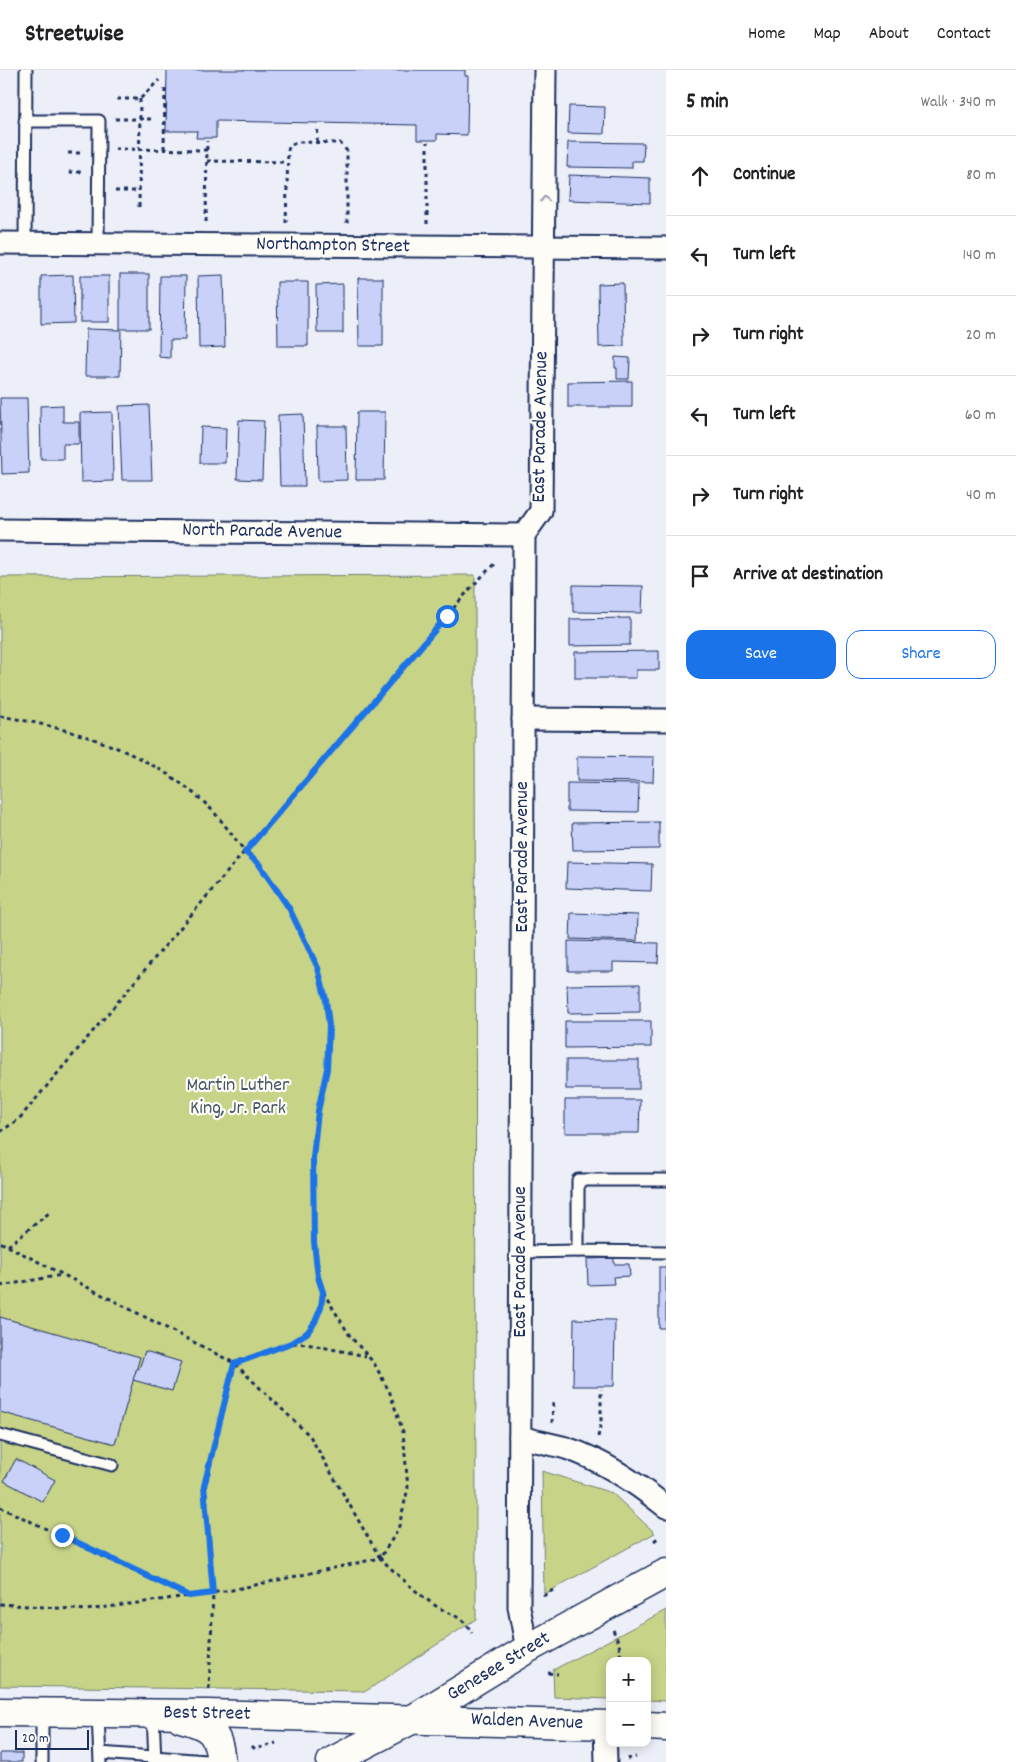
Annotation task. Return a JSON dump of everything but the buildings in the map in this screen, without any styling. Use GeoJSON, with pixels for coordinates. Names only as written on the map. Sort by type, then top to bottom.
{"type":"FeatureCollection","features":[{"type":"Feature","properties":{"kind":"main road","name":"Genesee Street"},"geometry":{"type":"LineString","coordinates":[[331,1762],[413,1719],[527,1649],[666,1573]]}},
{"type":"Feature","properties":{"kind":"main road","name":"Best Street"},"geometry":{"type":"LineString","coordinates":[[0,1712],[413,1719]]}},
{"type":"Feature","properties":{"kind":"main road"},"geometry":{"type":"LineString","coordinates":[[160,1714],[203,1724],[214,1735],[221,1762]]}},
{"type":"Feature","properties":{"kind":"main road","name":"Walden Avenue"},"geometry":{"type":"LineString","coordinates":[[413,1719],[606,1725]]}},
{"type":"Feature","properties":{"kind":"main road"},"geometry":{"type":"LineString","coordinates":[[651,1726],[666,1727]]}},
{"type":"Feature","properties":{"kind":"street","name":"East Parade Avenue"},"geometry":{"type":"LineString","coordinates":[[527,1649],[519,1607],[524,535],[541,510],[545,70]]}},
{"type":"Feature","properties":{"kind":"street","name":"Northampton Street"},"geometry":{"type":"LineString","coordinates":[[0,243],[666,248]]}},
{"type":"Feature","properties":{"kind":"street","name":"North Parade Avenue"},"geometry":{"type":"LineString","coordinates":[[0,530],[524,535]]}},
{"type":"Feature","properties":{"kind":"street"},"geometry":{"type":"LineString","coordinates":[[523,719],[666,720]]}},
{"type":"Feature","properties":{"kind":"street"},"geometry":{"type":"LineString","coordinates":[[520,1437],[567,1449],[609,1467],[642,1488],[666,1507]]}},
{"type":"Feature","properties":{"kind":"street"},"geometry":{"type":"LineString","coordinates":[[606,1747],[606,1762]]}},
{"type":"Feature","properties":{"kind":"lane"},"geometry":{"type":"LineString","coordinates":[[24,243],[26,70]]}},
{"type":"Feature","properties":{"kind":"lane"},"geometry":{"type":"LineString","coordinates":[[26,120],[99,121],[98,244]]}},
{"type":"Feature","properties":{"kind":"lane"},"geometry":{"type":"LineString","coordinates":[[578,1251],[578,1180],[666,1180]]}},
{"type":"Feature","properties":{"kind":"lane"},"geometry":{"type":"LineString","coordinates":[[521,1252],[666,1252]]}},
{"type":"Feature","properties":{"kind":"lane"},"geometry":{"type":"LineString","coordinates":[[0,1434],[112,1465]]}},
{"type":"Feature","properties":{"kind":"lane"},"geometry":{"type":"LineString","coordinates":[[42,1713],[42,1762]]}},
{"type":"Feature","properties":{"kind":"lane"},"geometry":{"type":"LineString","coordinates":[[98,1713],[100,1757],[221,1762]]}},
{"type":"Feature","properties":{"kind":"lane"},"geometry":{"type":"LineString","coordinates":[[155,1759],[160,1714]]}},
{"type":"Feature","properties":{"kind":"path"},"geometry":{"type":"LineString","coordinates":[[117,99],[140,99],[159,80]]}},
{"type":"Feature","properties":{"kind":"path"},"geometry":{"type":"LineString","coordinates":[[164,86],[164,149]]}},
{"type":"Feature","properties":{"kind":"path"},"geometry":{"type":"LineString","coordinates":[[139,207],[140,99]]}},
{"type":"Feature","properties":{"kind":"path"},"geometry":{"type":"LineString","coordinates":[[116,119],[152,119]]}},
{"type":"Feature","properties":{"kind":"path"},"geometry":{"type":"LineString","coordinates":[[317,142],[318,126]]}},
{"type":"Feature","properties":{"kind":"path"},"geometry":{"type":"LineString","coordinates":[[206,228],[207,141]]}},
{"type":"Feature","properties":{"kind":"path"},"geometry":{"type":"LineString","coordinates":[[286,228],[288,150],[290,145],[295,143],[317,142],[340,143],[347,151],[347,229]]}},
{"type":"Feature","properties":{"kind":"path"},"geometry":{"type":"LineString","coordinates":[[427,142],[427,229]]}},
{"type":"Feature","properties":{"kind":"path"},"geometry":{"type":"LineString","coordinates":[[116,149],[207,150]]}},
{"type":"Feature","properties":{"kind":"path"},"geometry":{"type":"LineString","coordinates":[[207,161],[287,162]]}},
{"type":"Feature","properties":{"kind":"path"},"geometry":{"type":"LineString","coordinates":[[115,191],[139,191]]}},
{"type":"Feature","properties":{"kind":"path"},"geometry":{"type":"LineString","coordinates":[[0,1132],[19,1119],[469,590],[494,564]]}},
{"type":"Feature","properties":{"kind":"path"},"geometry":{"type":"LineString","coordinates":[[0,716],[55,727],[103,741],[159,768],[180,782],[210,808],[245,852],[259,864],[289,908],[318,968],[326,1000],[329,1026],[327,1069],[318,1111],[313,1158],[314,1242],[318,1277],[323,1292],[350,1336],[374,1364],[390,1393],[403,1432],[408,1488],[398,1530],[380,1558],[232,1590],[86,1610],[0,1604]]}},
{"type":"Feature","properties":{"kind":"path"},"geometry":{"type":"LineString","coordinates":[[8,1246],[49,1213]]}},
{"type":"Feature","properties":{"kind":"path"},"geometry":{"type":"LineString","coordinates":[[0,1242],[234,1364],[310,1436],[380,1558],[404,1581],[436,1606],[465,1621],[472,1633]]}},
{"type":"Feature","properties":{"kind":"path"},"geometry":{"type":"LineString","coordinates":[[0,1286],[62,1274]]}},
{"type":"Feature","properties":{"kind":"path"},"geometry":{"type":"LineString","coordinates":[[234,1364],[291,1343],[307,1333],[315,1322],[321,1307],[323,1292]]}},
{"type":"Feature","properties":{"kind":"path"},"geometry":{"type":"LineString","coordinates":[[291,1343],[307,1344],[367,1356]]}},
{"type":"Feature","properties":{"kind":"path"},"geometry":{"type":"LineString","coordinates":[[208,1693],[213,1593],[204,1486],[234,1364]]}},
{"type":"Feature","properties":{"kind":"path"},"geometry":{"type":"LineString","coordinates":[[596,1443],[600,1429],[601,1389]]}},
{"type":"Feature","properties":{"kind":"path"},"geometry":{"type":"LineString","coordinates":[[552,1423],[553,1402]]}},
{"type":"Feature","properties":{"kind":"path"},"geometry":{"type":"LineString","coordinates":[[0,1508],[189,1596]]}},
{"type":"Feature","properties":{"kind":"path"},"geometry":{"type":"LineString","coordinates":[[654,1541],[658,1537]]}},
{"type":"Feature","properties":{"kind":"path"},"geometry":{"type":"LineString","coordinates":[[543,1596],[553,1590]]}},
{"type":"Feature","properties":{"kind":"path"},"geometry":{"type":"LineString","coordinates":[[613,1632],[619,1643],[621,1657]]}},
{"type":"Feature","properties":{"kind":"path"},"geometry":{"type":"LineString","coordinates":[[548,1673],[558,1674]]}},
{"type":"Feature","properties":{"kind":"path"},"geometry":{"type":"LineString","coordinates":[[252,1746],[256,1749],[276,1744]]}},
{"type":"Feature","properties":{"kind":"green space","name":"Martin Luther King, Jr. Park"},"geometry":{"type":"Polygon","coordinates":[[[475,575],[476,1619],[366,1691],[0,1686],[0,577],[475,575]]]}},
{"type":"Feature","properties":{"kind":"green space"},"geometry":{"type":"Polygon","coordinates":[[[542,1471],[612,1493],[655,1533],[544,1594],[542,1471]]]}},
{"type":"Feature","properties":{"kind":"green space"},"geometry":{"type":"Polygon","coordinates":[[[666,1610],[666,1701],[651,1700],[651,1657],[606,1657],[606,1699],[554,1697],[553,1670],[666,1610]]]}},
{"type":"Feature","properties":{"kind":"route"},"geometry":{"type":"LineString","coordinates":[[62,1535],[189,1596],[213,1593],[204,1486],[234,1364],[270,1352],[291,1343],[307,1333],[315,1322],[321,1307],[323,1292],[318,1277],[314,1242],[313,1158],[318,1111],[327,1069],[329,1026],[326,1000],[318,968],[289,908],[259,864],[245,852],[447,616]]}}]}
